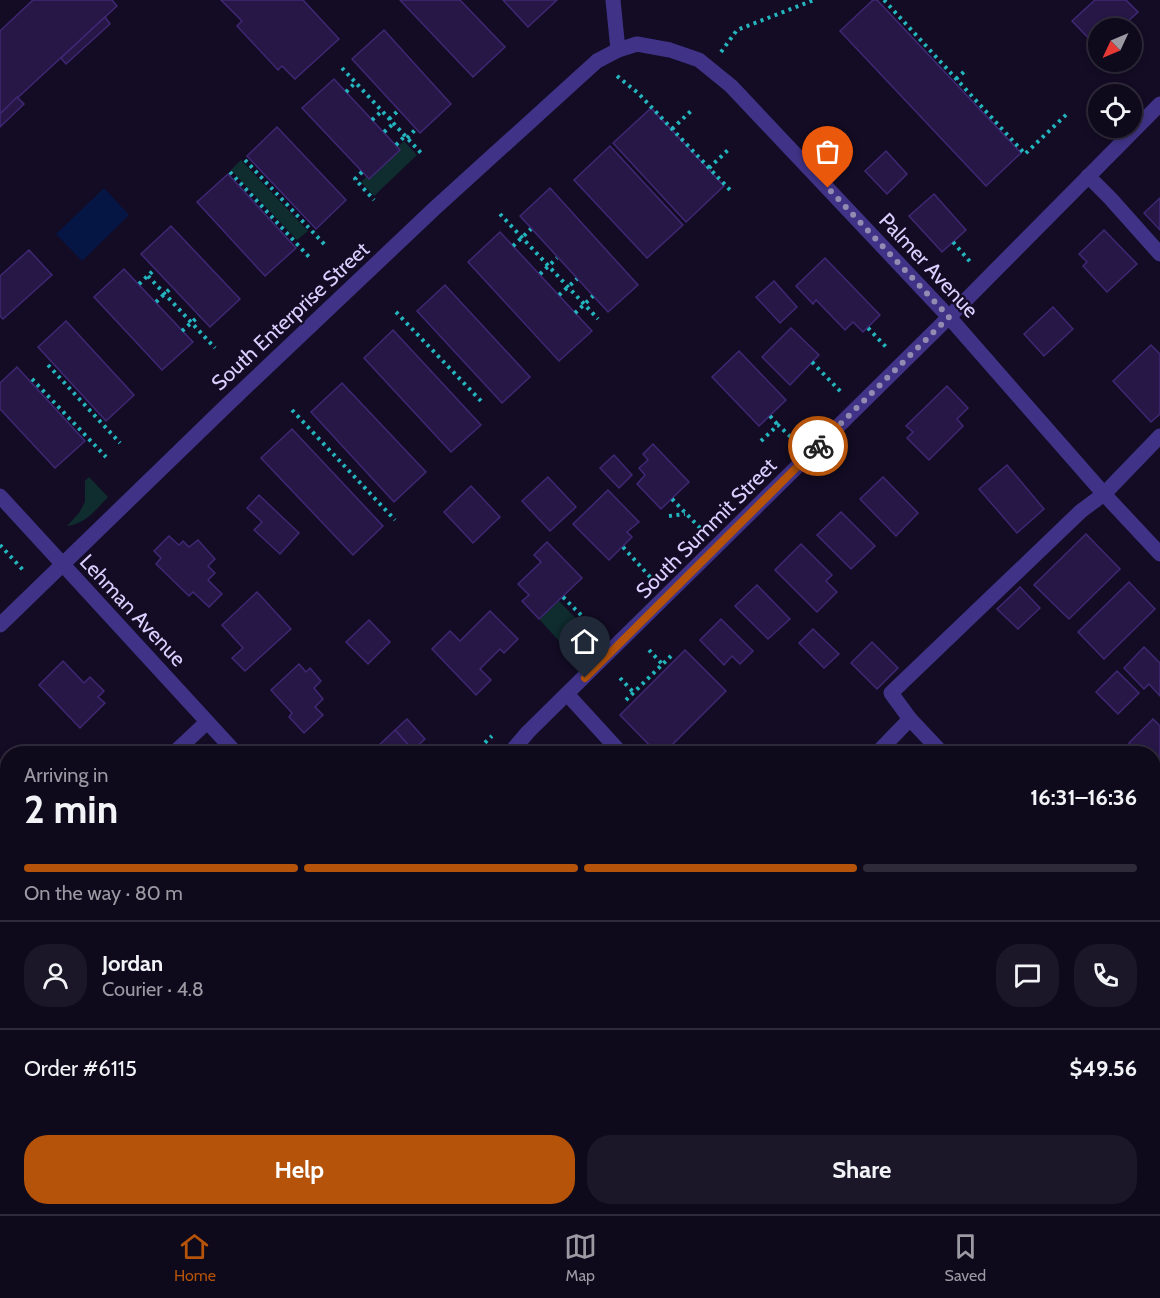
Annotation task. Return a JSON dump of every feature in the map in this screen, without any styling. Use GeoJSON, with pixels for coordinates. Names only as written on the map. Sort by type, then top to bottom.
{"type":"FeatureCollection","features":[{"type":"Feature","properties":{"kind":"street"},"geometry":{"type":"LineString","coordinates":[[613,0],[618,50]]}},
{"type":"Feature","properties":{"kind":"street","name":"Palmer Avenue"},"geometry":{"type":"LineString","coordinates":[[618,50],[637,44],[670,50],[699,60],[731,86],[949,317],[1104,494],[1160,554]]}},
{"type":"Feature","properties":{"kind":"street","name":"South Enterprise Street"},"geometry":{"type":"LineString","coordinates":[[0,625],[435,208],[597,61],[618,50]]}},
{"type":"Feature","properties":{"kind":"street","name":"South Summit Street"},"geometry":{"type":"LineString","coordinates":[[516,746],[949,317],[1160,104]]}},
{"type":"Feature","properties":{"kind":"street"},"geometry":{"type":"LineString","coordinates":[[1088,176],[1160,254]]}},
{"type":"Feature","properties":{"kind":"street"},"geometry":{"type":"LineString","coordinates":[[935,746],[910,719],[891,693],[1081,510],[1104,494],[1160,436]]}},
{"type":"Feature","properties":{"kind":"street","name":"Lehman Avenue"},"geometry":{"type":"LineString","coordinates":[[0,496],[229,746]]}},
{"type":"Feature","properties":{"kind":"street"},"geometry":{"type":"LineString","coordinates":[[567,694],[615,746]]}},
{"type":"Feature","properties":{"kind":"street"},"geometry":{"type":"LineString","coordinates":[[884,746],[910,719]]}},
{"type":"Feature","properties":{"kind":"street"},"geometry":{"type":"LineString","coordinates":[[181,746],[207,722]]}},
{"type":"Feature","properties":{"kind":"path"},"geometry":{"type":"LineString","coordinates":[[710,69],[737,30],[814,0]]}},
{"type":"Feature","properties":{"kind":"path"},"geometry":{"type":"LineString","coordinates":[[884,0],[1025,153],[1069,112]]}},
{"type":"Feature","properties":{"kind":"path"},"geometry":{"type":"LineString","coordinates":[[597,61],[638,93],[730,190]]}},
{"type":"Feature","properties":{"kind":"path"},"geometry":{"type":"LineString","coordinates":[[342,68],[422,154]]}},
{"type":"Feature","properties":{"kind":"path"},"geometry":{"type":"LineString","coordinates":[[956,79],[967,69]]}},
{"type":"Feature","properties":{"kind":"path"},"geometry":{"type":"LineString","coordinates":[[346,92],[355,83]]}},
{"type":"Feature","properties":{"kind":"path"},"geometry":{"type":"LineString","coordinates":[[389,119],[399,110]]}},
{"type":"Feature","properties":{"kind":"path"},"geometry":{"type":"LineString","coordinates":[[672,129],[692,110]]}},
{"type":"Feature","properties":{"kind":"path"},"geometry":{"type":"LineString","coordinates":[[372,120],[382,111]]}},
{"type":"Feature","properties":{"kind":"path"},"geometry":{"type":"LineString","coordinates":[[384,132],[393,124]]}},
{"type":"Feature","properties":{"kind":"path"},"geometry":{"type":"LineString","coordinates":[[396,145],[416,129]]}},
{"type":"Feature","properties":{"kind":"path"},"geometry":{"type":"LineString","coordinates":[[709,168],[728,150]]}},
{"type":"Feature","properties":{"kind":"path"},"geometry":{"type":"LineString","coordinates":[[245,160],[325,245]]}},
{"type":"Feature","properties":{"kind":"path"},"geometry":{"type":"LineString","coordinates":[[230,172],[311,259]]}},
{"type":"Feature","properties":{"kind":"path"},"geometry":{"type":"LineString","coordinates":[[363,172],[355,179],[374,200]]}},
{"type":"Feature","properties":{"kind":"path"},"geometry":{"type":"LineString","coordinates":[[500,214],[598,320]]}},
{"type":"Feature","properties":{"kind":"path"},"geometry":{"type":"LineString","coordinates":[[513,246],[531,229]]}},
{"type":"Feature","properties":{"kind":"path"},"geometry":{"type":"LineString","coordinates":[[953,242],[974,266]]}},
{"type":"Feature","properties":{"kind":"path"},"geometry":{"type":"LineString","coordinates":[[540,274],[557,258]]}},
{"type":"Feature","properties":{"kind":"path"},"geometry":{"type":"LineString","coordinates":[[139,284],[155,269]]}},
{"type":"Feature","properties":{"kind":"path"},"geometry":{"type":"LineString","coordinates":[[148,276],[215,348]]}},
{"type":"Feature","properties":{"kind":"path"},"geometry":{"type":"LineString","coordinates":[[559,295],[577,279]]}},
{"type":"Feature","properties":{"kind":"path"},"geometry":{"type":"LineString","coordinates":[[156,303],[172,287]]}},
{"type":"Feature","properties":{"kind":"path"},"geometry":{"type":"LineString","coordinates":[[575,313],[593,296]]}},
{"type":"Feature","properties":{"kind":"path"},"geometry":{"type":"LineString","coordinates":[[396,312],[480,400]]}},
{"type":"Feature","properties":{"kind":"path"},"geometry":{"type":"LineString","coordinates":[[182,331],[199,316]]}},
{"type":"Feature","properties":{"kind":"path"},"geometry":{"type":"LineString","coordinates":[[868,328],[887,348]]}},
{"type":"Feature","properties":{"kind":"path"},"geometry":{"type":"LineString","coordinates":[[812,362],[842,392]]}},
{"type":"Feature","properties":{"kind":"path"},"geometry":{"type":"LineString","coordinates":[[48,365],[120,443]]}},
{"type":"Feature","properties":{"kind":"path"},"geometry":{"type":"LineString","coordinates":[[32,379],[106,457]]}},
{"type":"Feature","properties":{"kind":"path"},"geometry":{"type":"LineString","coordinates":[[292,410],[395,520]]}},
{"type":"Feature","properties":{"kind":"path"},"geometry":{"type":"LineString","coordinates":[[770,416],[793,439]]}},
{"type":"Feature","properties":{"kind":"path"},"geometry":{"type":"LineString","coordinates":[[761,441],[778,425]]}},
{"type":"Feature","properties":{"kind":"path"},"geometry":{"type":"LineString","coordinates":[[672,499],[701,529]]}},
{"type":"Feature","properties":{"kind":"path"},"geometry":{"type":"LineString","coordinates":[[669,516],[686,514]]}},
{"type":"Feature","properties":{"kind":"path"},"geometry":{"type":"LineString","coordinates":[[0,545],[29,576]]}},
{"type":"Feature","properties":{"kind":"path"},"geometry":{"type":"LineString","coordinates":[[623,547],[651,578]]}},
{"type":"Feature","properties":{"kind":"path"},"geometry":{"type":"LineString","coordinates":[[563,597],[597,630]]}},
{"type":"Feature","properties":{"kind":"path"},"geometry":{"type":"LineString","coordinates":[[648,650],[663,664]]}},
{"type":"Feature","properties":{"kind":"path"},"geometry":{"type":"LineString","coordinates":[[626,700],[671,656]]}},
{"type":"Feature","properties":{"kind":"path"},"geometry":{"type":"LineString","coordinates":[[620,678],[634,693]]}},
{"type":"Feature","properties":{"kind":"path"},"geometry":{"type":"LineString","coordinates":[[482,746],[498,731]]}},
{"type":"Feature","properties":{"kind":"green space"},"geometry":{"type":"Polygon","coordinates":[[[404,141],[417,155],[374,196],[361,182],[367,176],[369,179],[400,150],[398,147],[404,141]]]}},
{"type":"Feature","properties":{"kind":"green space"},"geometry":{"type":"Polygon","coordinates":[[[241,160],[308,231],[297,240],[231,170],[241,160]]]}},
{"type":"Feature","properties":{"kind":"green space"},"geometry":{"type":"Polygon","coordinates":[[[89,477],[108,497],[85,519],[67,526],[85,502],[85,481],[89,477]]]}},
{"type":"Feature","properties":{"kind":"green space"},"geometry":{"type":"Polygon","coordinates":[[[559,601],[588,631],[568,651],[539,619],[559,601]]]}},
{"type":"Feature","properties":{"kind":"water"},"geometry":{"type":"Polygon","coordinates":[[[104,188],[129,215],[82,261],[56,234],[104,188]]]}},
{"type":"Feature","properties":{"kind":"building"},"geometry":{"type":"Polygon","coordinates":[[[33,0],[112,0],[117,6],[0,114],[0,31],[33,0]]]}},
{"type":"Feature","properties":{"kind":"building"},"geometry":{"type":"Polygon","coordinates":[[[221,0],[303,0],[339,39],[295,79],[282,66],[278,70],[237,26],[242,21],[221,0]]]}},
{"type":"Feature","properties":{"kind":"building"},"geometry":{"type":"Polygon","coordinates":[[[400,0],[460,0],[505,47],[473,77],[400,0]]]}},
{"type":"Feature","properties":{"kind":"building"},"geometry":{"type":"Polygon","coordinates":[[[503,0],[557,0],[528,27],[503,0]]]}},
{"type":"Feature","properties":{"kind":"building"},"geometry":{"type":"Polygon","coordinates":[[[873,0],[877,0],[1021,153],[986,186],[840,31],[873,0]]]}},
{"type":"Feature","properties":{"kind":"building"},"geometry":{"type":"Polygon","coordinates":[[[1095,0],[1126,0],[1138,12],[1132,18],[1088,18],[1088,38],[1072,21],[1095,0]]]}},
{"type":"Feature","properties":{"kind":"building"},"geometry":{"type":"Polygon","coordinates":[[[105,17],[110,24],[66,64],[61,58],[105,17]]]}},
{"type":"Feature","properties":{"kind":"building"},"geometry":{"type":"Polygon","coordinates":[[[384,30],[451,104],[420,133],[352,59],[384,30]]]}},
{"type":"Feature","properties":{"kind":"building"},"geometry":{"type":"Polygon","coordinates":[[[334,79],[400,150],[369,179],[302,108],[334,79]]]}},
{"type":"Feature","properties":{"kind":"building"},"geometry":{"type":"Polygon","coordinates":[[[17,97],[24,104],[0,127],[0,114],[17,97]]]}},
{"type":"Feature","properties":{"kind":"building"},"geometry":{"type":"Polygon","coordinates":[[[651,108],[724,186],[686,222],[613,143],[651,108]]]}},
{"type":"Feature","properties":{"kind":"building"},"geometry":{"type":"Polygon","coordinates":[[[277,127],[346,200],[316,229],[247,156],[277,127]]]}},
{"type":"Feature","properties":{"kind":"building"},"geometry":{"type":"Polygon","coordinates":[[[610,146],[683,225],[647,258],[574,180],[610,146]]]}},
{"type":"Feature","properties":{"kind":"building"},"geometry":{"type":"Polygon","coordinates":[[[886,151],[907,174],[887,194],[865,171],[886,151]]]}},
{"type":"Feature","properties":{"kind":"building"},"geometry":{"type":"Polygon","coordinates":[[[228,174],[296,248],[265,276],[197,202],[228,174]]]}},
{"type":"Feature","properties":{"kind":"building"},"geometry":{"type":"Polygon","coordinates":[[[550,188],[638,285],[608,312],[520,216],[550,188]]]}},
{"type":"Feature","properties":{"kind":"building"},"geometry":{"type":"Polygon","coordinates":[[[934,194],[966,230],[942,252],[909,216],[934,194]]]}},
{"type":"Feature","properties":{"kind":"building"},"geometry":{"type":"Polygon","coordinates":[[[1160,198],[1160,230],[1144,213],[1160,198]]]}},
{"type":"Feature","properties":{"kind":"building"},"geometry":{"type":"Polygon","coordinates":[[[171,226],[240,299],[210,327],[141,254],[171,226]]]}},
{"type":"Feature","properties":{"kind":"building"},"geometry":{"type":"Polygon","coordinates":[[[1104,230],[1137,264],[1107,292],[1083,266],[1087,262],[1079,254],[1104,230]]]}},
{"type":"Feature","properties":{"kind":"building"},"geometry":{"type":"Polygon","coordinates":[[[500,232],[592,331],[559,361],[468,262],[500,232]]]}},
{"type":"Feature","properties":{"kind":"building"},"geometry":{"type":"Polygon","coordinates":[[[29,250],[52,275],[3,319],[0,316],[0,276],[29,250]]]}},
{"type":"Feature","properties":{"kind":"building"},"geometry":{"type":"Polygon","coordinates":[[[825,258],[880,315],[863,332],[853,322],[845,330],[816,300],[813,304],[796,286],[825,258]]]}},
{"type":"Feature","properties":{"kind":"building"},"geometry":{"type":"Polygon","coordinates":[[[124,269],[193,342],[162,370],[94,297],[124,269]]]}},
{"type":"Feature","properties":{"kind":"building"},"geometry":{"type":"Polygon","coordinates":[[[774,281],[797,307],[780,323],[756,297],[774,281]]]}},
{"type":"Feature","properties":{"kind":"building"},"geometry":{"type":"Polygon","coordinates":[[[445,285],[530,377],[502,403],[417,311],[445,285]]]}},
{"type":"Feature","properties":{"kind":"building"},"geometry":{"type":"Polygon","coordinates":[[[1053,307],[1073,329],[1044,356],[1024,334],[1053,307]]]}},
{"type":"Feature","properties":{"kind":"building"},"geometry":{"type":"Polygon","coordinates":[[[66,321],[134,395],[106,421],[38,347],[66,321]]]}},
{"type":"Feature","properties":{"kind":"building"},"geometry":{"type":"Polygon","coordinates":[[[791,328],[819,355],[790,385],[762,357],[791,328]]]}},
{"type":"Feature","properties":{"kind":"building"},"geometry":{"type":"Polygon","coordinates":[[[393,330],[481,425],[451,452],[364,358],[393,330]]]}},
{"type":"Feature","properties":{"kind":"building"},"geometry":{"type":"Polygon","coordinates":[[[1151,345],[1160,354],[1160,414],[1151,422],[1113,381],[1151,345]]]}},
{"type":"Feature","properties":{"kind":"building"},"geometry":{"type":"Polygon","coordinates":[[[739,351],[786,400],[759,426],[712,377],[739,351]]]}},
{"type":"Feature","properties":{"kind":"building"},"geometry":{"type":"Polygon","coordinates":[[[17,367],[85,441],[55,468],[0,409],[0,383],[17,367]]]}},
{"type":"Feature","properties":{"kind":"building"},"geometry":{"type":"Polygon","coordinates":[[[342,383],[426,472],[394,502],[311,412],[342,383]]]}},
{"type":"Feature","properties":{"kind":"building"},"geometry":{"type":"Polygon","coordinates":[[[947,386],[968,408],[957,419],[963,426],[929,460],[907,438],[913,432],[906,426],[947,386]]]}},
{"type":"Feature","properties":{"kind":"building"},"geometry":{"type":"Polygon","coordinates":[[[292,429],[383,526],[353,555],[261,458],[292,429]]]}},
{"type":"Feature","properties":{"kind":"building"},"geometry":{"type":"Polygon","coordinates":[[[653,444],[689,482],[661,509],[637,484],[645,475],[639,468],[648,460],[643,454],[653,444]]]}},
{"type":"Feature","properties":{"kind":"building"},"geometry":{"type":"Polygon","coordinates":[[[614,455],[632,475],[619,488],[600,468],[614,455]]]}},
{"type":"Feature","properties":{"kind":"building"},"geometry":{"type":"Polygon","coordinates":[[[1007,465],[1044,509],[1017,533],[979,489],[1007,465]]]}},
{"type":"Feature","properties":{"kind":"building"},"geometry":{"type":"Polygon","coordinates":[[[548,477],[576,507],[550,531],[522,501],[548,477]]]}},
{"type":"Feature","properties":{"kind":"building"},"geometry":{"type":"Polygon","coordinates":[[[883,477],[918,513],[896,536],[860,499],[883,477]]]}},
{"type":"Feature","properties":{"kind":"building"},"geometry":{"type":"Polygon","coordinates":[[[471,486],[500,517],[473,543],[444,512],[471,486]]]}},
{"type":"Feature","properties":{"kind":"building"},"geometry":{"type":"Polygon","coordinates":[[[608,490],[639,522],[627,532],[632,537],[609,560],[573,524],[608,490]]]}},
{"type":"Feature","properties":{"kind":"building"},"geometry":{"type":"Polygon","coordinates":[[[259,495],[299,533],[280,554],[254,530],[262,522],[247,508],[259,495]]]}},
{"type":"Feature","properties":{"kind":"building"},"geometry":{"type":"Polygon","coordinates":[[[841,512],[875,546],[851,569],[817,535],[841,512]]]}},
{"type":"Feature","properties":{"kind":"building"},"geometry":{"type":"Polygon","coordinates":[[[1086,534],[1120,569],[1069,619],[1034,585],[1086,534]]]}},
{"type":"Feature","properties":{"kind":"building"},"geometry":{"type":"Polygon","coordinates":[[[169,536],[179,545],[183,541],[189,547],[198,540],[215,559],[208,566],[215,573],[208,580],[222,594],[209,607],[193,592],[189,596],[156,564],[161,558],[154,551],[169,536]]]}},
{"type":"Feature","properties":{"kind":"building"},"geometry":{"type":"Polygon","coordinates":[[[547,542],[582,578],[539,619],[522,601],[529,595],[518,584],[541,562],[534,555],[547,542]]]}},
{"type":"Feature","properties":{"kind":"building"},"geometry":{"type":"Polygon","coordinates":[[[801,544],[832,575],[826,581],[837,592],[817,612],[775,570],[801,544]]]}},
{"type":"Feature","properties":{"kind":"building"},"geometry":{"type":"Polygon","coordinates":[[[1129,582],[1155,609],[1104,659],[1078,632],[1129,582]]]}},
{"type":"Feature","properties":{"kind":"building"},"geometry":{"type":"Polygon","coordinates":[[[757,585],[790,619],[768,639],[735,606],[757,585]]]}},
{"type":"Feature","properties":{"kind":"building"},"geometry":{"type":"Polygon","coordinates":[[[1020,587],[1040,608],[1018,629],[997,609],[1020,587]]]}},
{"type":"Feature","properties":{"kind":"building"},"geometry":{"type":"Polygon","coordinates":[[[257,592],[291,629],[245,671],[232,658],[243,648],[222,625],[257,592]]]}},
{"type":"Feature","properties":{"kind":"building"},"geometry":{"type":"Polygon","coordinates":[[[490,611],[518,639],[504,653],[500,649],[480,669],[491,680],[476,695],[432,649],[450,631],[460,641],[490,611]]]}},
{"type":"Feature","properties":{"kind":"building"},"geometry":{"type":"Polygon","coordinates":[[[721,619],[753,651],[740,664],[732,656],[724,665],[700,640],[721,619]]]}},
{"type":"Feature","properties":{"kind":"building"},"geometry":{"type":"Polygon","coordinates":[[[369,620],[390,642],[368,664],[346,642],[369,620]]]}},
{"type":"Feature","properties":{"kind":"building"},"geometry":{"type":"Polygon","coordinates":[[[813,629],[839,654],[824,668],[799,643],[813,629]]]}},
{"type":"Feature","properties":{"kind":"building"},"geometry":{"type":"Polygon","coordinates":[[[872,642],[898,668],[877,689],[851,663],[872,642]]]}},
{"type":"Feature","properties":{"kind":"building"},"geometry":{"type":"Polygon","coordinates":[[[1144,647],[1160,663],[1160,696],[1149,684],[1144,689],[1124,668],[1144,647]]]}},
{"type":"Feature","properties":{"kind":"building"},"geometry":{"type":"Polygon","coordinates":[[[685,650],[726,691],[671,746],[650,746],[620,715],[685,650]]]}},
{"type":"Feature","properties":{"kind":"building"},"geometry":{"type":"Polygon","coordinates":[[[63,661],[84,683],[90,677],[104,691],[98,697],[105,703],[80,728],[39,685],[63,661]]]}},
{"type":"Feature","properties":{"kind":"building"},"geometry":{"type":"Polygon","coordinates":[[[299,664],[306,672],[310,668],[321,681],[314,688],[323,699],[315,707],[323,715],[304,733],[289,717],[292,713],[271,690],[299,664]]]}},
{"type":"Feature","properties":{"kind":"building"},"geometry":{"type":"Polygon","coordinates":[[[1117,671],[1139,693],[1118,714],[1096,692],[1117,671]]]}},
{"type":"Feature","properties":{"kind":"building"},"geometry":{"type":"Polygon","coordinates":[[[407,719],[425,739],[417,746],[409,746],[395,730],[407,719]]]}},
{"type":"Feature","properties":{"kind":"building"},"geometry":{"type":"Polygon","coordinates":[[[1153,719],[1160,726],[1160,746],[1132,746],[1129,743],[1153,719]]]}},
{"type":"Feature","properties":{"kind":"building"},"geometry":{"type":"Polygon","coordinates":[[[395,730],[409,746],[378,746],[395,730]]]}},
{"type":"Feature","properties":{"kind":"way so far"},"geometry":{"type":"LineString","coordinates":[[818,446],[949,317],[828,188]]}},
{"type":"Feature","properties":{"kind":"route"},"geometry":{"type":"LineString","coordinates":[[585,678],[818,446]]}}]}
